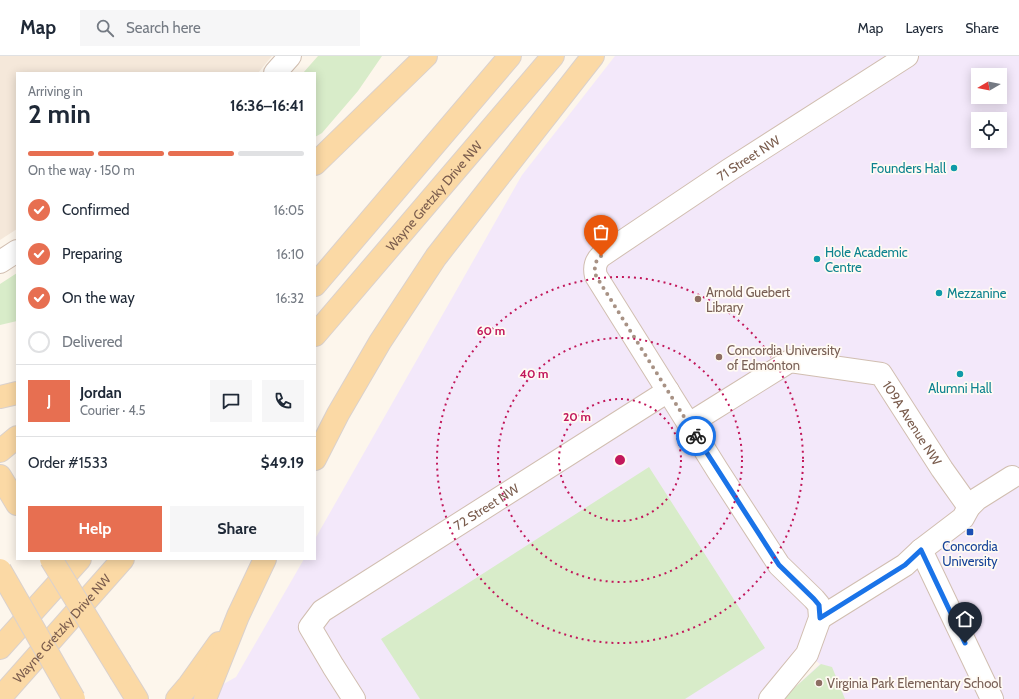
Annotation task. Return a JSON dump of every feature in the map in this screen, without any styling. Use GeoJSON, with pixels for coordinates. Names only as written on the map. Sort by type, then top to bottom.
{"type":"FeatureCollection","features":[{"type":"Feature","properties":{"kind":"main road"},"geometry":{"type":"LineString","coordinates":[[316,163],[426,56]]}},
{"type":"Feature","properties":{"kind":"main road"},"geometry":{"type":"LineString","coordinates":[[316,284],[510,56]]}},
{"type":"Feature","properties":{"kind":"main road","name":"Wayne Gretzky Drive NW"},"geometry":{"type":"LineString","coordinates":[[316,334],[553,56]]}},
{"type":"Feature","properties":{"kind":"main road"},"geometry":{"type":"LineString","coordinates":[[316,457],[338,414],[380,342],[436,257],[593,56]]}},
{"type":"Feature","properties":{"kind":"main road"},"geometry":{"type":"LineString","coordinates":[[0,397],[16,393]]}},
{"type":"Feature","properties":{"kind":"main road"},"geometry":{"type":"LineString","coordinates":[[0,451],[16,438]]}},
{"type":"Feature","properties":{"kind":"main road"},"geometry":{"type":"LineString","coordinates":[[0,476],[16,502]]}},
{"type":"Feature","properties":{"kind":"main road"},"geometry":{"type":"LineString","coordinates":[[52,560],[137,699]]}},
{"type":"Feature","properties":{"kind":"main road"},"geometry":{"type":"LineString","coordinates":[[0,648],[79,560]]}},
{"type":"Feature","properties":{"kind":"main road","name":"Wayne Gretzky Drive NW"},"geometry":{"type":"LineString","coordinates":[[0,698],[122,560]]}},
{"type":"Feature","properties":{"kind":"main road"},"geometry":{"type":"LineString","coordinates":[[205,699],[238,616],[265,560]]}},
{"type":"Feature","properties":{"kind":"main road"},"geometry":{"type":"LineString","coordinates":[[0,570],[74,699]]}},
{"type":"Feature","properties":{"kind":"main road"},"geometry":{"type":"LineString","coordinates":[[177,699],[189,685],[238,616]]}},
{"type":"Feature","properties":{"kind":"street"},"geometry":{"type":"LineString","coordinates":[[275,72],[290,56]]}},
{"type":"Feature","properties":{"kind":"street","name":"71 Street NW"},"geometry":{"type":"LineString","coordinates":[[668,391],[596,276],[594,271],[598,258],[729,170],[907,56]]}},
{"type":"Feature","properties":{"kind":"street"},"geometry":{"type":"LineString","coordinates":[[0,262],[16,252]]}},
{"type":"Feature","properties":{"kind":"street","name":"109A Avenue NW"},"geometry":{"type":"LineString","coordinates":[[688,424],[790,361],[881,374],[969,507]]}},
{"type":"Feature","properties":{"kind":"street"},"geometry":{"type":"LineString","coordinates":[[668,391],[779,565],[819,605],[820,618],[807,654],[770,699]]}},
{"type":"Feature","properties":{"kind":"street","name":"72 Street NW"},"geometry":{"type":"LineString","coordinates":[[354,699],[310,627],[322,611],[668,391]]}},
{"type":"Feature","properties":{"kind":"street"},"geometry":{"type":"LineString","coordinates":[[820,618],[905,565],[921,550],[963,518],[969,507],[1012,477]]}},
{"type":"Feature","properties":{"kind":"street"},"geometry":{"type":"LineString","coordinates":[[921,550],[992,699]]}},
{"type":"Feature","properties":{"kind":"shaded area"},"geometry":{"type":"Polygon","coordinates":[[[0,56],[272,56],[259,72],[16,72],[16,230],[0,240],[0,56]]]}},
{"type":"Feature","properties":{"kind":"shaded area","name":"Concordia University of Edmonton"},"geometry":{"type":"Polygon","coordinates":[[[615,56],[1019,56],[1019,699],[782,699],[820,664],[807,654],[770,699],[197,699],[236,677],[303,560],[316,560],[316,537],[522,175],[615,56]]]}},
{"type":"Feature","properties":{"kind":"green space"},"geometry":{"type":"Polygon","coordinates":[[[318,56],[382,56],[358,91],[322,133],[316,136],[316,72],[304,72],[318,56]]]}},
{"type":"Feature","properties":{"kind":"green space"},"geometry":{"type":"Polygon","coordinates":[[[16,274],[16,321],[0,325],[0,284],[16,274]]]}},
{"type":"Feature","properties":{"kind":"green space"},"geometry":{"type":"Polygon","coordinates":[[[649,467],[765,648],[685,699],[420,699],[381,639],[649,467]]]}},
{"type":"Feature","properties":{"kind":"green space","name":"Virginia Park Elementary School"},"geometry":{"type":"Polygon","coordinates":[[[821,664],[832,667],[845,699],[782,699],[821,664]]]}},
{"type":"Feature","properties":{"kind":"way so far"},"geometry":{"type":"LineString","coordinates":[[601,256],[596,262],[594,271],[596,276],[696,436]]}},
{"type":"Feature","properties":{"kind":"place","name":"Founders Hall"},"geometry":{"type":"Point","coordinates":[954,168]}},
{"type":"Feature","properties":{"kind":"place","name":"Hole Academic Centre"},"geometry":{"type":"Point","coordinates":[817,259]}},
{"type":"Feature","properties":{"kind":"place","name":"Mezzanine"},"geometry":{"type":"Point","coordinates":[939,293]}},
{"type":"Feature","properties":{"kind":"place","name":"Arnold Guebert Library"},"geometry":{"type":"Point","coordinates":[698,299]}},
{"type":"Feature","properties":{"kind":"place","name":"Concordia University of Edmonton"},"geometry":{"type":"Point","coordinates":[719,357]}},
{"type":"Feature","properties":{"kind":"place","name":"Alumni Hall"},"geometry":{"type":"Point","coordinates":[960,374]}},
{"type":"Feature","properties":{"kind":"place","name":"Concordia University"},"geometry":{"type":"Point","coordinates":[970,532]}},
{"type":"Feature","properties":{"kind":"place","name":"Virginia Park Elementary School"},"geometry":{"type":"Point","coordinates":[819,683]}},
{"type":"Feature","properties":{"kind":"route"},"geometry":{"type":"LineString","coordinates":[[696,436],[779,565],[819,605],[820,618],[905,565],[921,550],[965,643]]}}]}
